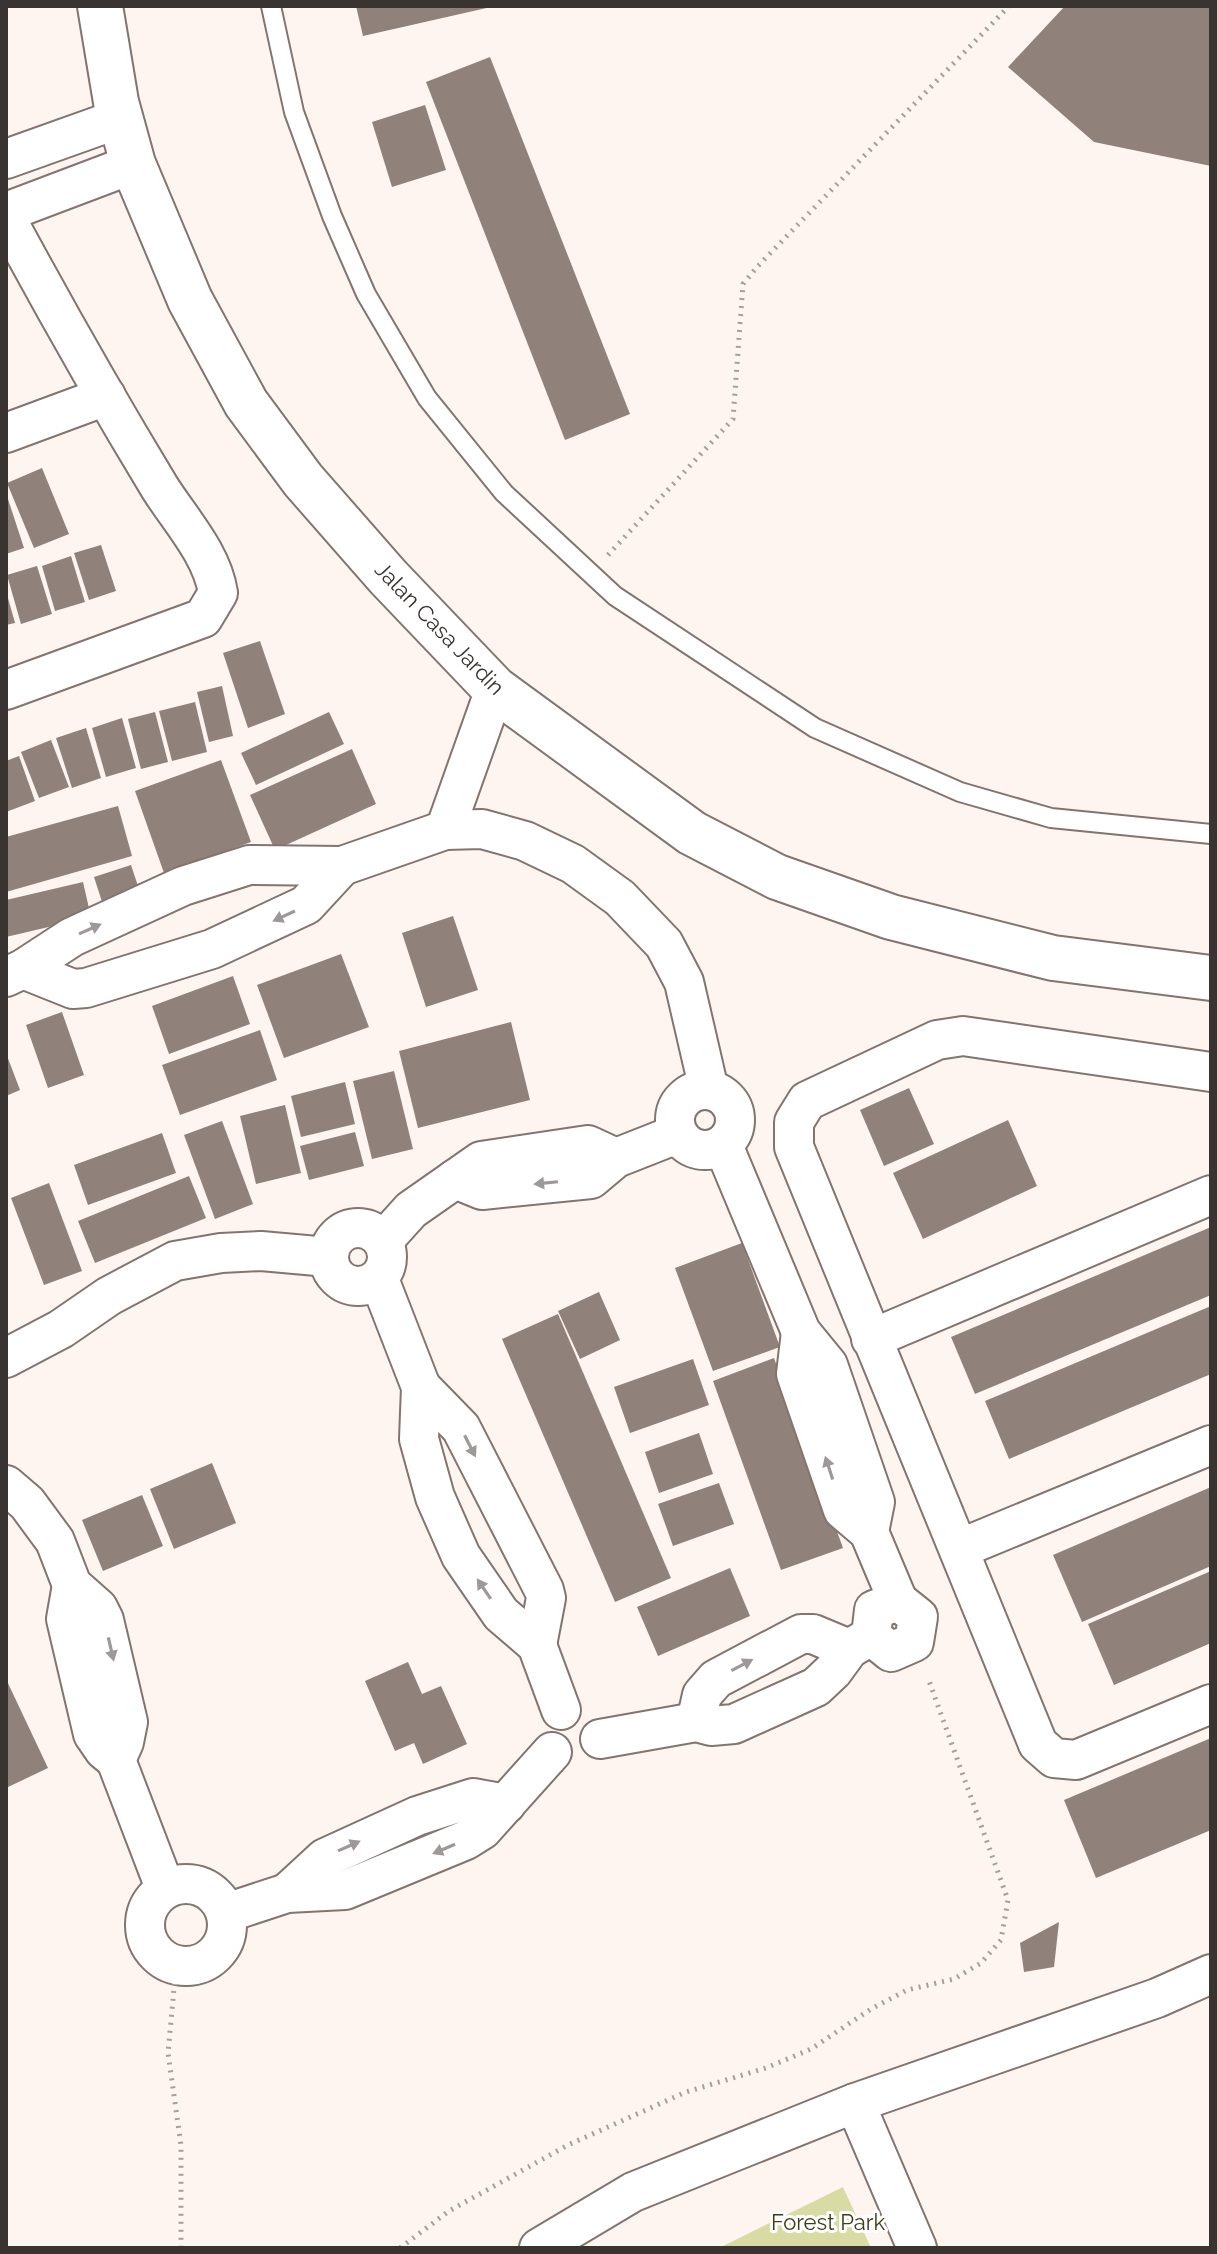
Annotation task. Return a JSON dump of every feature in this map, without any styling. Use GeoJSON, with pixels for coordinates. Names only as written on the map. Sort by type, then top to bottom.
{"type":"FeatureCollection","features":[{"type":"Feature","properties":{"kind":"street","name":"Jalan Casa Jardin"},"geometry":{"type":"LineString","coordinates":[[100,6],[133,164],[190,300],[246,403],[303,480],[388,577],[495,689],[692,833],[777,877],[891,917],[1053,958],[1211,978]]}},
{"type":"Feature","properties":{"kind":"street"},"geometry":{"type":"LineString","coordinates":[[6,159],[121,118]]}},
{"type":"Feature","properties":{"kind":"street"},"geometry":{"type":"LineString","coordinates":[[6,212],[133,164]]}},
{"type":"Feature","properties":{"kind":"street"},"geometry":{"type":"LineString","coordinates":[[6,218],[60,320],[162,490],[215,571],[218,593],[213,607],[203,618],[6,690]]}},
{"type":"Feature","properties":{"kind":"street"},"geometry":{"type":"LineString","coordinates":[[6,433],[106,396]]}},
{"type":"Feature","properties":{"kind":"street"},"geometry":{"type":"LineString","coordinates":[[445,830],[495,689]]}},
{"type":"Feature","properties":{"kind":"street"},"geometry":{"type":"LineString","coordinates":[[15,973],[72,937],[183,886],[236,869],[249,865],[342,866],[445,830],[482,829],[525,841],[573,864],[620,898],[664,944],[684,982],[709,1090]]}},
{"type":"Feature","properties":{"kind":"street"},"geometry":{"type":"LineString","coordinates":[[15,973],[73,989],[99,986],[156,968],[212,949],[306,905],[342,866]]}},
{"type":"Feature","properties":{"kind":"street"},"geometry":{"type":"LineString","coordinates":[[1211,1072],[963,1036],[937,1040],[807,1101],[794,1122],[794,1147],[1038,1744],[1054,1758],[1076,1760],[1211,1704]]}},
{"type":"Feature","properties":{"kind":"street"},"geometry":{"type":"LineString","coordinates":[[699,1090],[721,1094],[730,1103],[735,1125],[731,1137],[723,1145],[710,1150],[697,1150],[677,1134],[675,1112],[680,1102],[699,1090]]}},
{"type":"Feature","properties":{"kind":"street"},"geometry":{"type":"LineString","coordinates":[[383,1241],[411,1210],[481,1161],[588,1145],[616,1158],[677,1134]]}},
{"type":"Feature","properties":{"kind":"street"},"geometry":{"type":"LineString","coordinates":[[696,1722],[702,1695],[716,1679],[801,1634],[860,1642],[891,1652],[914,1642],[918,1617],[898,1601],[869,1532],[843,1510],[796,1374],[801,1332],[723,1145]]}},
{"type":"Feature","properties":{"kind":"street"},"geometry":{"type":"LineString","coordinates":[[871,1339],[1211,1195]]}},
{"type":"Feature","properties":{"kind":"street"},"geometry":{"type":"LineString","coordinates":[[350,1229],[369,1229],[383,1241],[388,1261],[379,1279],[358,1288],[337,1279],[328,1257],[334,1239],[350,1229]]}},
{"type":"Feature","properties":{"kind":"street"},"geometry":{"type":"LineString","coordinates":[[6,1358],[61,1329],[109,1296],[175,1261],[221,1253],[261,1251],[328,1257]]}},
{"type":"Feature","properties":{"kind":"street"},"geometry":{"type":"LineString","coordinates":[[379,1279],[421,1387],[461,1428],[544,1590],[546,1598],[537,1645]]}},
{"type":"Feature","properties":{"kind":"street"},"geometry":{"type":"LineString","coordinates":[[421,1387],[419,1439],[435,1497],[461,1556],[501,1614],[537,1645],[561,1710]]}},
{"type":"Feature","properties":{"kind":"street"},"geometry":{"type":"LineString","coordinates":[[959,1549],[1211,1445]]}},
{"type":"Feature","properties":{"kind":"street"},"geometry":{"type":"LineString","coordinates":[[6,1485],[27,1503],[55,1541],[72,1585],[66,1619],[93,1734],[116,1760],[165,1888]]}},
{"type":"Feature","properties":{"kind":"street"},"geometry":{"type":"LineString","coordinates":[[600,1739],[696,1722],[711,1726],[734,1724],[816,1687],[860,1642],[874,1610],[898,1601]]}},
{"type":"Feature","properties":{"kind":"street"},"geometry":{"type":"LineString","coordinates":[[580,1708],[596,1719],[600,1739],[589,1757],[570,1762],[552,1752],[546,1729],[561,1710],[580,1708]]}},
{"type":"Feature","properties":{"kind":"street"},"geometry":{"type":"LineString","coordinates":[[226,1913],[287,1893],[325,1858],[417,1816],[473,1798],[506,1804],[552,1752]]}},
{"type":"Feature","properties":{"kind":"street"},"geometry":{"type":"LineString","coordinates":[[189,1883],[213,1892],[226,1913],[224,1941],[205,1963],[176,1967],[155,1954],[144,1931],[148,1906],[165,1888],[189,1883]]}},
{"type":"Feature","properties":{"kind":"street"},"geometry":{"type":"LineString","coordinates":[[539,2248],[633,2192],[855,2103],[1157,1998],[1211,1974]]}},
{"type":"Feature","properties":{"kind":"street"},"geometry":{"type":"LineString","coordinates":[[855,2103],[917,2248]]}},
{"type":"Feature","properties":{"kind":"lane"},"geometry":{"type":"LineString","coordinates":[[271,6],[294,112],[332,216],[366,294],[427,398],[504,493],[615,596],[815,728],[960,792],[1051,818],[1211,834]]}},
{"type":"Feature","properties":{"kind":"path"},"geometry":{"type":"LineString","coordinates":[[592,574],[733,419],[743,284],[1009,6]]}},
{"type":"Feature","properties":{"kind":"path"},"geometry":{"type":"LineString","coordinates":[[400,2248],[449,2211],[568,2145],[686,2092],[766,2068],[811,2049],[871,2009],[907,1990],[954,1979],[981,1963],[1001,1940],[1008,1900],[914,1642]]}},
{"type":"Feature","properties":{"kind":"path"},"geometry":{"type":"LineString","coordinates":[[176,1967],[168,2053],[181,2145],[181,2248]]}},
{"type":"Feature","properties":{"kind":"green space","name":"Forest Park"},"geometry":{"type":"Polygon","coordinates":[[[843,2187],[871,2248],[719,2248],[843,2187]]]}},
{"type":"Feature","properties":{"kind":"building"},"geometry":{"type":"Polygon","coordinates":[[[356,6],[491,6],[491,7],[363,36],[356,6]]]}},
{"type":"Feature","properties":{"kind":"building"},"geometry":{"type":"Polygon","coordinates":[[[1065,6],[1211,6],[1211,166],[1094,142],[1008,67],[1065,6]]]}},
{"type":"Feature","properties":{"kind":"building"},"geometry":{"type":"Polygon","coordinates":[[[490,57],[630,414],[565,440],[426,82],[490,57]]]}},
{"type":"Feature","properties":{"kind":"building"},"geometry":{"type":"Polygon","coordinates":[[[425,105],[446,170],[392,187],[372,122],[425,105]]]}},
{"type":"Feature","properties":{"kind":"building"},"geometry":{"type":"Polygon","coordinates":[[[42,468],[69,534],[34,548],[7,483],[42,468]]]}},
{"type":"Feature","properties":{"kind":"building"},"geometry":{"type":"Polygon","coordinates":[[[6,493],[24,548],[6,554],[6,493]]]}},
{"type":"Feature","properties":{"kind":"building"},"geometry":{"type":"Polygon","coordinates":[[[101,545],[116,591],[89,600],[74,553],[101,545]]]}},
{"type":"Feature","properties":{"kind":"building"},"geometry":{"type":"Polygon","coordinates":[[[71,556],[85,602],[55,611],[42,566],[71,556]]]}},
{"type":"Feature","properties":{"kind":"building"},"geometry":{"type":"Polygon","coordinates":[[[37,566],[52,614],[21,624],[7,575],[37,566]]]}},
{"type":"Feature","properties":{"kind":"building"},"geometry":{"type":"Polygon","coordinates":[[[6,591],[15,623],[6,625],[6,591]]]}},
{"type":"Feature","properties":{"kind":"building"},"geometry":{"type":"Polygon","coordinates":[[[260,641],[285,714],[248,728],[223,653],[260,641]]]}},
{"type":"Feature","properties":{"kind":"building"},"geometry":{"type":"Polygon","coordinates":[[[222,686],[233,736],[209,742],[197,692],[222,686]]]}},
{"type":"Feature","properties":{"kind":"building"},"geometry":{"type":"Polygon","coordinates":[[[195,702],[207,752],[172,761],[159,711],[195,702]]]}},
{"type":"Feature","properties":{"kind":"building"},"geometry":{"type":"Polygon","coordinates":[[[155,712],[168,762],[141,769],[128,719],[155,712]]]}},
{"type":"Feature","properties":{"kind":"building"},"geometry":{"type":"Polygon","coordinates":[[[329,712],[344,744],[256,785],[241,753],[329,712]]]}},
{"type":"Feature","properties":{"kind":"building"},"geometry":{"type":"Polygon","coordinates":[[[122,718],[136,768],[106,777],[92,728],[122,718]]]}},
{"type":"Feature","properties":{"kind":"building"},"geometry":{"type":"Polygon","coordinates":[[[86,728],[101,778],[72,788],[56,738],[86,728]]]}},
{"type":"Feature","properties":{"kind":"building"},"geometry":{"type":"Polygon","coordinates":[[[51,740],[69,787],[39,798],[21,752],[51,740]]]}},
{"type":"Feature","properties":{"kind":"building"},"geometry":{"type":"Polygon","coordinates":[[[352,749],[376,804],[275,850],[250,795],[352,749]]]}},
{"type":"Feature","properties":{"kind":"building"},"geometry":{"type":"Polygon","coordinates":[[[19,756],[35,801],[6,812],[6,761],[19,756]]]}},
{"type":"Feature","properties":{"kind":"building"},"geometry":{"type":"Polygon","coordinates":[[[221,760],[251,842],[164,873],[135,791],[221,760]]]}},
{"type":"Feature","properties":{"kind":"building"},"geometry":{"type":"Polygon","coordinates":[[[118,806],[132,856],[6,892],[6,837],[118,806]]]}},
{"type":"Feature","properties":{"kind":"building"},"geometry":{"type":"Polygon","coordinates":[[[131,865],[141,895],[104,908],[94,877],[131,865]]]}},
{"type":"Feature","properties":{"kind":"building"},"geometry":{"type":"Polygon","coordinates":[[[83,882],[91,917],[6,937],[6,900],[83,882]]]}},
{"type":"Feature","properties":{"kind":"building"},"geometry":{"type":"Polygon","coordinates":[[[453,916],[478,990],[426,1007],[402,933],[453,916]]]}},
{"type":"Feature","properties":{"kind":"building"},"geometry":{"type":"Polygon","coordinates":[[[341,954],[369,1027],[284,1058],[257,985],[341,954]]]}},
{"type":"Feature","properties":{"kind":"building"},"geometry":{"type":"Polygon","coordinates":[[[233,976],[250,1024],[169,1054],[152,1006],[233,976]]]}},
{"type":"Feature","properties":{"kind":"building"},"geometry":{"type":"Polygon","coordinates":[[[62,1012],[84,1075],[48,1088],[26,1025],[62,1012]]]}},
{"type":"Feature","properties":{"kind":"building"},"geometry":{"type":"Polygon","coordinates":[[[511,1022],[530,1100],[418,1128],[399,1051],[511,1022]]]}},
{"type":"Feature","properties":{"kind":"building"},"geometry":{"type":"Polygon","coordinates":[[[260,1030],[277,1080],[180,1115],[162,1065],[260,1030]]]}},
{"type":"Feature","properties":{"kind":"building"},"geometry":{"type":"Polygon","coordinates":[[[6,1053],[20,1090],[6,1096],[6,1053]]]}},
{"type":"Feature","properties":{"kind":"building"},"geometry":{"type":"Polygon","coordinates":[[[394,1071],[413,1149],[372,1159],[353,1081],[394,1071]]]}},
{"type":"Feature","properties":{"kind":"building"},"geometry":{"type":"Polygon","coordinates":[[[345,1082],[355,1124],[301,1137],[291,1096],[345,1082]]]}},
{"type":"Feature","properties":{"kind":"building"},"geometry":{"type":"Polygon","coordinates":[[[909,1088],[934,1144],[884,1166],[860,1110],[909,1088]]]}},
{"type":"Feature","properties":{"kind":"building"},"geometry":{"type":"Polygon","coordinates":[[[285,1105],[301,1173],[256,1184],[240,1116],[285,1105]]]}},
{"type":"Feature","properties":{"kind":"building"},"geometry":{"type":"Polygon","coordinates":[[[1008,1120],[1037,1186],[923,1239],[893,1173],[1008,1120]]]}},
{"type":"Feature","properties":{"kind":"building"},"geometry":{"type":"Polygon","coordinates":[[[222,1121],[253,1204],[215,1219],[184,1135],[222,1121]]]}},
{"type":"Feature","properties":{"kind":"building"},"geometry":{"type":"Polygon","coordinates":[[[355,1132],[364,1166],[309,1180],[300,1146],[355,1132]]]}},
{"type":"Feature","properties":{"kind":"building"},"geometry":{"type":"Polygon","coordinates":[[[162,1133],[176,1173],[88,1205],[74,1165],[162,1133]]]}},
{"type":"Feature","properties":{"kind":"building"},"geometry":{"type":"Polygon","coordinates":[[[189,1176],[206,1218],[95,1263],[78,1221],[189,1176]]]}},
{"type":"Feature","properties":{"kind":"building"},"geometry":{"type":"Polygon","coordinates":[[[49,1183],[82,1271],[44,1285],[11,1198],[49,1183]]]}},
{"type":"Feature","properties":{"kind":"building"},"geometry":{"type":"Polygon","coordinates":[[[1211,1227],[1211,1295],[975,1394],[951,1337],[1211,1227]]]}},
{"type":"Feature","properties":{"kind":"building"},"geometry":{"type":"Polygon","coordinates":[[[742,1243],[780,1347],[713,1371],[675,1268],[742,1243]]]}},
{"type":"Feature","properties":{"kind":"building"},"geometry":{"type":"Polygon","coordinates":[[[599,1292],[620,1340],[580,1359],[558,1311],[599,1292]]]}},
{"type":"Feature","properties":{"kind":"building"},"geometry":{"type":"Polygon","coordinates":[[[1211,1306],[1211,1374],[1009,1459],[985,1401],[1211,1306]]]}},
{"type":"Feature","properties":{"kind":"building"},"geometry":{"type":"Polygon","coordinates":[[[558,1314],[671,1578],[615,1602],[502,1339],[558,1314]]]}},
{"type":"Feature","properties":{"kind":"building"},"geometry":{"type":"Polygon","coordinates":[[[774,1358],[843,1548],[781,1570],[713,1381],[774,1358]]]}},
{"type":"Feature","properties":{"kind":"building"},"geometry":{"type":"Polygon","coordinates":[[[693,1359],[709,1405],[630,1433],[614,1387],[693,1359]]]}},
{"type":"Feature","properties":{"kind":"building"},"geometry":{"type":"Polygon","coordinates":[[[699,1433],[713,1474],[659,1493],[645,1452],[699,1433]]]}},
{"type":"Feature","properties":{"kind":"building"},"geometry":{"type":"Polygon","coordinates":[[[212,1463],[236,1523],[174,1549],[150,1489],[212,1463]]]}},
{"type":"Feature","properties":{"kind":"building"},"geometry":{"type":"Polygon","coordinates":[[[719,1483],[734,1524],[673,1546],[658,1504],[719,1483]]]}},
{"type":"Feature","properties":{"kind":"building"},"geometry":{"type":"Polygon","coordinates":[[[1211,1487],[1211,1566],[1082,1622],[1053,1555],[1211,1487]]]}},
{"type":"Feature","properties":{"kind":"building"},"geometry":{"type":"Polygon","coordinates":[[[142,1495],[163,1546],[103,1571],[82,1520],[142,1495]]]}},
{"type":"Feature","properties":{"kind":"building"},"geometry":{"type":"Polygon","coordinates":[[[730,1568],[750,1616],[658,1656],[637,1607],[730,1568]]]}},
{"type":"Feature","properties":{"kind":"building"},"geometry":{"type":"Polygon","coordinates":[[[1211,1571],[1211,1643],[1114,1685],[1088,1624],[1211,1571]]]}},
{"type":"Feature","properties":{"kind":"building"},"geometry":{"type":"Polygon","coordinates":[[[408,1662],[422,1694],[441,1686],[467,1744],[423,1764],[414,1743],[395,1751],[365,1681],[408,1662]]]}},
{"type":"Feature","properties":{"kind":"building"},"geometry":{"type":"Polygon","coordinates":[[[6,1679],[48,1768],[6,1788],[6,1679]]]}},
{"type":"Feature","properties":{"kind":"building"},"geometry":{"type":"Polygon","coordinates":[[[1211,1738],[1211,1830],[1096,1878],[1064,1800],[1211,1738]]]}},
{"type":"Feature","properties":{"kind":"building"},"geometry":{"type":"Polygon","coordinates":[[[1059,1922],[1054,1967],[1024,1972],[1020,1943],[1059,1922]]]}}]}
